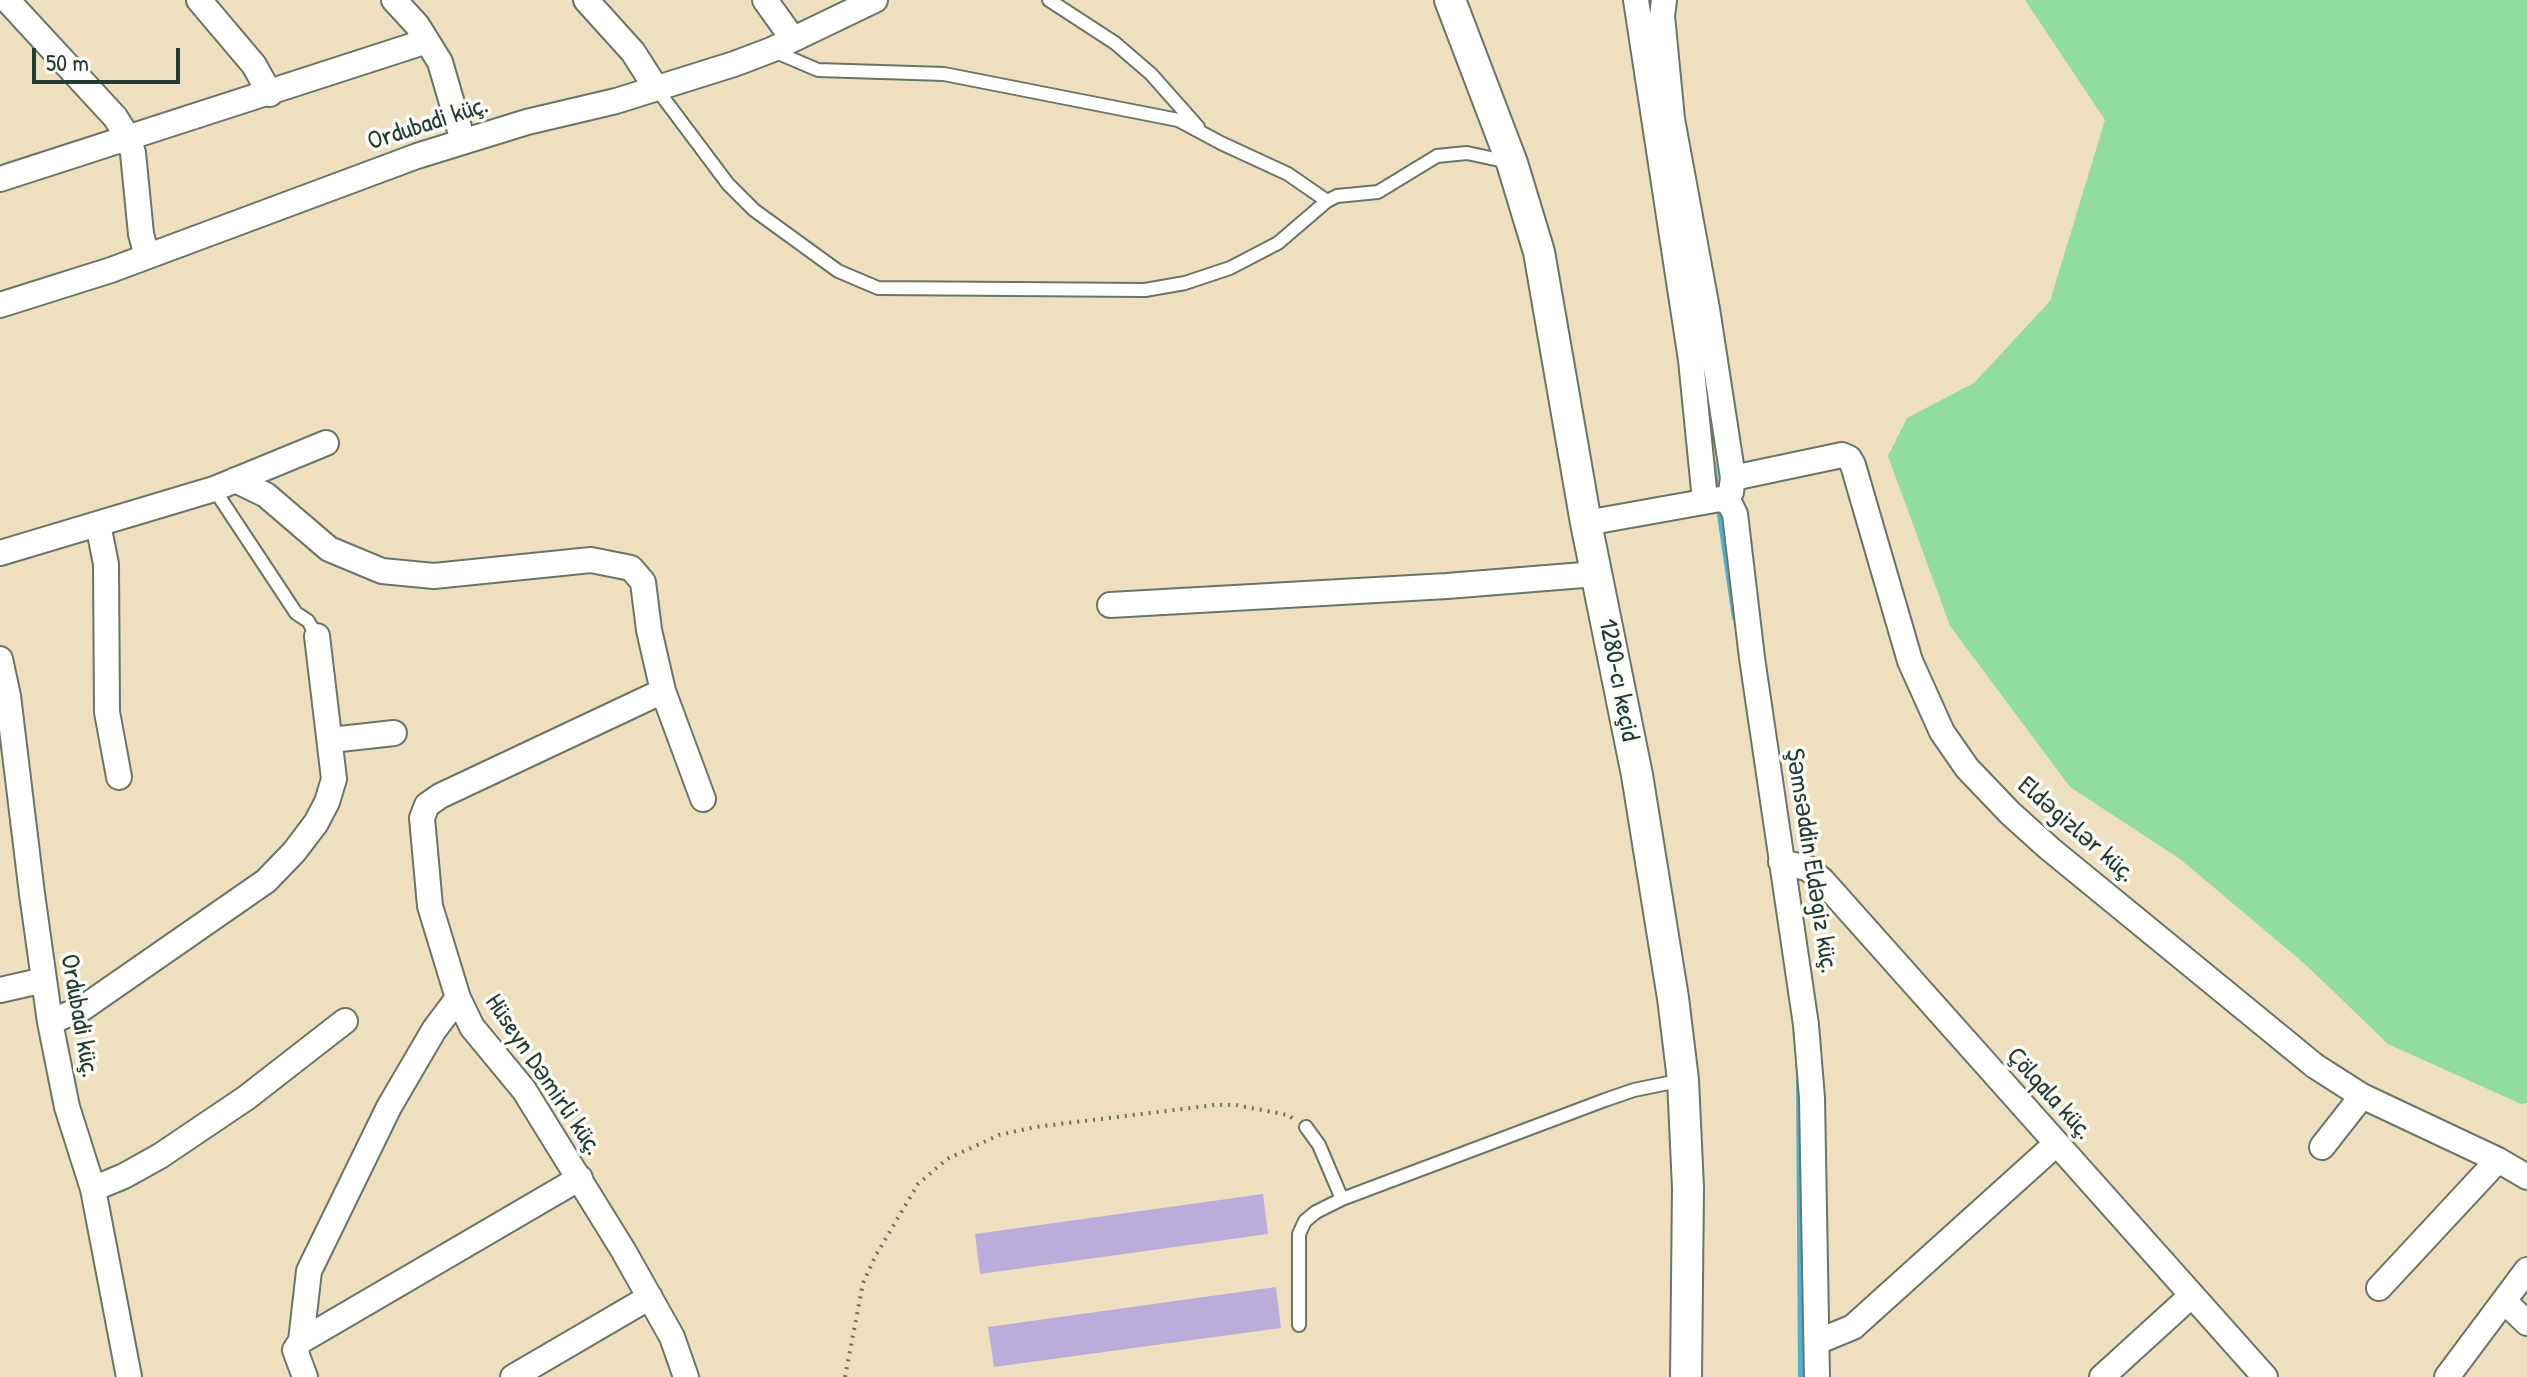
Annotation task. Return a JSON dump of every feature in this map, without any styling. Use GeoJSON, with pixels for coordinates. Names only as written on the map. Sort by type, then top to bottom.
{"type":"FeatureCollection","features":[{"type":"Feature","properties":{"kind":"street"},"geometry":{"type":"LineString","coordinates":[[7,0],[115,117],[129,139],[141,234],[147,256]]}},
{"type":"Feature","properties":{"kind":"street"},"geometry":{"type":"LineString","coordinates":[[199,0],[254,65],[270,94]]}},
{"type":"Feature","properties":{"kind":"street"},"geometry":{"type":"LineString","coordinates":[[394,0],[417,25],[440,62],[463,141]]}},
{"type":"Feature","properties":{"kind":"street"},"geometry":{"type":"LineString","coordinates":[[586,0],[633,52],[656,88]]}},
{"type":"Feature","properties":{"kind":"street"},"geometry":{"type":"LineString","coordinates":[[765,0],[793,39]]}},
{"type":"Feature","properties":{"kind":"street","name":"Ordubadi küç."},"geometry":{"type":"LineString","coordinates":[[0,305],[147,256],[354,178],[463,141],[656,88],[771,50],[875,0]]}},
{"type":"Feature","properties":{"kind":"street","name":"1280-cı keçid"},"geometry":{"type":"LineString","coordinates":[[1450,0],[1512,163],[1539,252],[1586,523],[1637,775],[1683,1080],[1688,1188],[1686,1377]]}},
{"type":"Feature","properties":{"kind":"street"},"geometry":{"type":"LineString","coordinates":[[1636,0],[1691,360],[1722,494]]}},
{"type":"Feature","properties":{"kind":"street"},"geometry":{"type":"LineString","coordinates":[[1664,0],[1662,16],[1672,119],[1707,309],[1722,494]]}},
{"type":"Feature","properties":{"kind":"street"},"geometry":{"type":"LineString","coordinates":[[0,179],[427,41]]}},
{"type":"Feature","properties":{"kind":"street"},"geometry":{"type":"LineString","coordinates":[[0,553],[225,485],[326,443]]}},
{"type":"Feature","properties":{"kind":"street","name":"Eldəgizlər küç."},"geometry":{"type":"LineString","coordinates":[[1722,494],[1842,455],[1849,458],[1910,661],[1942,732],[1967,768],[2050,849],[2315,1066],[2362,1096],[2498,1160],[2527,1177]]}},
{"type":"Feature","properties":{"kind":"street"},"geometry":{"type":"LineString","coordinates":[[225,485],[266,495],[329,549],[382,571],[434,576],[591,560],[631,568],[643,582],[649,630],[663,691],[703,799]]}},
{"type":"Feature","properties":{"kind":"street"},"geometry":{"type":"LineString","coordinates":[[1586,523],[1722,494]]}},
{"type":"Feature","properties":{"kind":"street","name":"Şəmsəddin Eldəgiz küç."},"geometry":{"type":"LineString","coordinates":[[1722,494],[1735,514],[1739,532],[1752,658],[1781,862],[1800,967],[1810,1067],[1817,1377]]}},
{"type":"Feature","properties":{"kind":"street"},"geometry":{"type":"LineString","coordinates":[[98,524],[106,564],[107,712],[119,777]]}},
{"type":"Feature","properties":{"kind":"street"},"geometry":{"type":"LineString","coordinates":[[1110,605],[1447,586],[1596,574]]}},
{"type":"Feature","properties":{"kind":"street"},"geometry":{"type":"LineString","coordinates":[[50,1022],[83,1008],[266,881],[316,823],[334,779],[317,636]]}},
{"type":"Feature","properties":{"kind":"street","name":"Ordubadi küç."},"geometry":{"type":"LineString","coordinates":[[0,659],[8,696],[50,1022],[67,1107],[93,1189],[129,1377]]}},
{"type":"Feature","properties":{"kind":"street","name":"Hüseyn Dəmirli küç."},"geometry":{"type":"LineString","coordinates":[[663,691],[440,796],[427,805],[422,818],[430,906],[458,998],[472,1027],[524,1090],[580,1178],[672,1337],[686,1377]]}},
{"type":"Feature","properties":{"kind":"street"},"geometry":{"type":"LineString","coordinates":[[331,740],[394,733]]}},
{"type":"Feature","properties":{"kind":"street","name":"Çölqala küç."},"geometry":{"type":"LineString","coordinates":[[1781,862],[1807,868],[1822,880],[2265,1377]]}},
{"type":"Feature","properties":{"kind":"street"},"geometry":{"type":"LineString","coordinates":[[0,990],[44,980]]}},
{"type":"Feature","properties":{"kind":"street"},"geometry":{"type":"LineString","coordinates":[[301,1341],[309,1271],[389,1107],[434,1030],[458,998]]}},
{"type":"Feature","properties":{"kind":"street"},"geometry":{"type":"LineString","coordinates":[[93,1189],[160,1156],[246,1098],[345,1021]]}},
{"type":"Feature","properties":{"kind":"street"},"geometry":{"type":"LineString","coordinates":[[2322,1147],[2362,1096]]}},
{"type":"Feature","properties":{"kind":"street"},"geometry":{"type":"LineString","coordinates":[[1817,1342],[1853,1327],[2056,1144]]}},
{"type":"Feature","properties":{"kind":"street"},"geometry":{"type":"LineString","coordinates":[[2379,1288],[2498,1160]]}},
{"type":"Feature","properties":{"kind":"street"},"geometry":{"type":"LineString","coordinates":[[305,1377],[295,1350],[301,1341],[580,1178]]}},
{"type":"Feature","properties":{"kind":"street"},"geometry":{"type":"LineString","coordinates":[[2447,1377],[2527,1270]]}},
{"type":"Feature","properties":{"kind":"street"},"geometry":{"type":"LineString","coordinates":[[2102,1377],[2192,1295]]}},
{"type":"Feature","properties":{"kind":"street"},"geometry":{"type":"LineString","coordinates":[[513,1377],[650,1297]]}},
{"type":"Feature","properties":{"kind":"street"},"geometry":{"type":"LineString","coordinates":[[2504,1301],[2527,1323]]}},
{"type":"Feature","properties":{"kind":"lane"},"geometry":{"type":"LineString","coordinates":[[1049,0],[1115,43],[1151,74],[1201,130]]}},
{"type":"Feature","properties":{"kind":"lane"},"geometry":{"type":"LineString","coordinates":[[771,50],[818,70],[944,74],[1178,120],[1288,174],[1327,201]]}},
{"type":"Feature","properties":{"kind":"lane"},"geometry":{"type":"LineString","coordinates":[[656,88],[728,184],[754,210],[838,271],[878,288],[1145,290],[1185,283],[1230,268],[1278,243],[1327,201],[1337,196],[1378,192],[1437,156],[1467,153],[1512,163]]}},
{"type":"Feature","properties":{"kind":"lane"},"geometry":{"type":"LineString","coordinates":[[225,485],[296,613],[308,621],[317,636]]}},
{"type":"Feature","properties":{"kind":"lane"},"geometry":{"type":"LineString","coordinates":[[1299,1325],[1299,1234],[1305,1221],[1342,1199],[1605,1100],[1634,1090],[1683,1080]]}},
{"type":"Feature","properties":{"kind":"lane"},"geometry":{"type":"LineString","coordinates":[[1306,1127],[1319,1145],[1342,1199]]}},
{"type":"Feature","properties":{"kind":"path"},"geometry":{"type":"LineString","coordinates":[[845,1377],[863,1283],[876,1255],[918,1184],[947,1159],[999,1135],[1035,1127],[1215,1105],[1236,1105],[1288,1115],[1306,1127]]}},
{"type":"Feature","properties":{"kind":"green space"},"geometry":{"type":"Polygon","coordinates":[[[2025,0],[2527,0],[2527,1103],[2521,1104],[2388,1044],[2306,965],[2180,859],[2070,787],[1950,626],[1888,456],[1907,418],[1974,383],[2050,301],[2105,120],[2025,0]]]}},
{"type":"Feature","properties":{"kind":"building"},"geometry":{"type":"Polygon","coordinates":[[[1263,1194],[1268,1234],[980,1274],[975,1234],[1263,1194]]]}},
{"type":"Feature","properties":{"kind":"building"},"geometry":{"type":"Polygon","coordinates":[[[1276,1287],[1281,1328],[994,1367],[988,1327],[1276,1287]]]}},
{"type":"Feature","properties":{"kind":"waterway"},"geometry":{"type":"LineString","coordinates":[[1713,463],[1716,487]]}},
{"type":"Feature","properties":{"kind":"waterway"},"geometry":{"type":"LineString","coordinates":[[1720,515],[1735,618]]}},
{"type":"Feature","properties":{"kind":"waterway"},"geometry":{"type":"LineString","coordinates":[[1799,1081],[1801,1377]]}}]}
